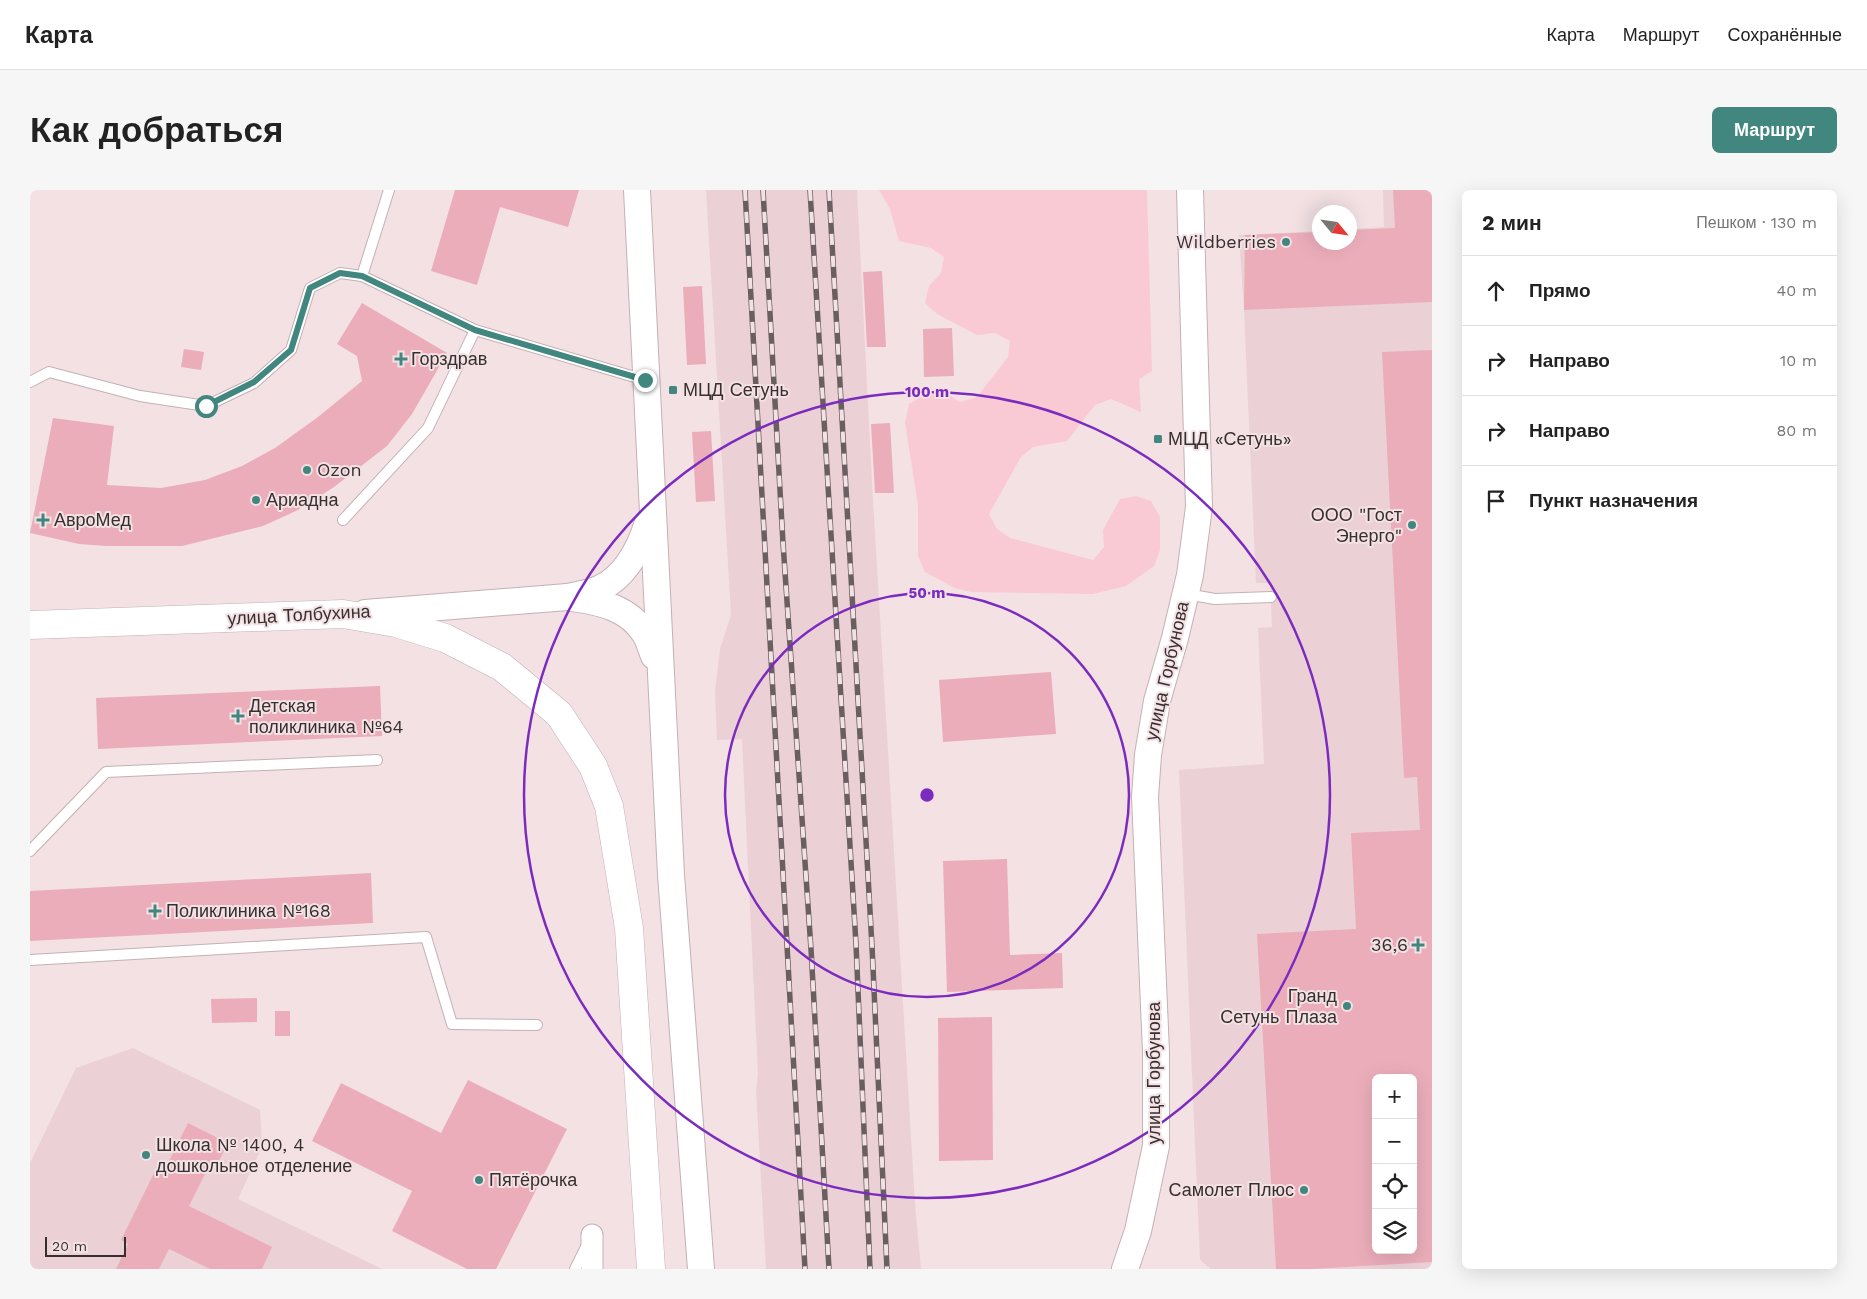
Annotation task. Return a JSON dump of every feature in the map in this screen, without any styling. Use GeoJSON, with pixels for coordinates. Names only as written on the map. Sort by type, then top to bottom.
{"type":"FeatureCollection","features":[{"type":"Feature","properties":{"kind":"main road","name":"улица Толбухина"},"geometry":{"type":"LineString","coordinates":[[30,625],[342,614]]}},
{"type":"Feature","properties":{"kind":"main road"},"geometry":{"type":"LineString","coordinates":[[342,614],[396,623],[445,638],[502,666],[559,714],[593,766],[609,806],[629,928],[652,1269]]}},
{"type":"Feature","properties":{"kind":"street"},"geometry":{"type":"LineString","coordinates":[[636,190],[671,875],[701,1269]]}},
{"type":"Feature","properties":{"kind":"street","name":"улица Горбунова"},"geometry":{"type":"LineString","coordinates":[[1126,1269],[1138,1231],[1156,1146],[1156,1052],[1146,797],[1148,755],[1157,701],[1186,594],[1199,507],[1190,190]]}},
{"type":"Feature","properties":{"kind":"street","name":"улица Толбухина"},"geometry":{"type":"LineString","coordinates":[[342,614],[567,597],[602,587],[618,576],[633,558],[644,537],[652,512]]}},
{"type":"Feature","properties":{"kind":"street","name":"улица Толбухина"},"geometry":{"type":"LineString","coordinates":[[567,597],[600,602],[615,608],[634,620],[646,635],[660,674]]}},
{"type":"Feature","properties":{"kind":"street"},"geometry":{"type":"LineString","coordinates":[[592,1236],[592,1269]]}},
{"type":"Feature","properties":{"kind":"lane"},"geometry":{"type":"LineString","coordinates":[[362,276],[389,190]]}},
{"type":"Feature","properties":{"kind":"lane"},"geometry":{"type":"LineString","coordinates":[[30,382],[49,372],[140,396],[206,406],[254,382],[291,350],[310,288],[340,273],[362,276],[475,330],[645,380]]}},
{"type":"Feature","properties":{"kind":"lane"},"geometry":{"type":"LineString","coordinates":[[343,520],[428,428],[475,330]]}},
{"type":"Feature","properties":{"kind":"lane"},"geometry":{"type":"LineString","coordinates":[[1186,594],[1215,599],[1271,597]]}},
{"type":"Feature","properties":{"kind":"lane"},"geometry":{"type":"LineString","coordinates":[[30,851],[106,772],[377,760]]}},
{"type":"Feature","properties":{"kind":"lane"},"geometry":{"type":"LineString","coordinates":[[30,960],[426,937],[452,1024],[537,1025]]}},
{"type":"Feature","properties":{"kind":"lane"},"geometry":{"type":"LineString","coordinates":[[575,1269],[592,1236]]}},
{"type":"Feature","properties":{"kind":"shaded area"},"geometry":{"type":"Polygon","coordinates":[[[706,190],[857,190],[873,500],[915,1204],[921,1269],[766,1269],[756,1090],[758,1075],[742,739],[717,740],[715,692],[720,649],[731,615],[706,190]]]}},
{"type":"Feature","properties":{"kind":"shaded area"},"geometry":{"type":"Polygon","coordinates":[[[879,190],[1147,190],[1152,371],[1139,379],[1141,412],[1111,399],[1095,405],[1067,441],[1033,447],[1021,457],[989,514],[997,529],[1010,538],[1093,560],[1104,547],[1103,530],[1120,499],[1136,496],[1151,501],[1160,517],[1160,550],[1154,566],[1126,586],[1093,594],[971,592],[955,588],[925,572],[918,556],[918,505],[905,423],[909,404],[924,395],[947,394],[960,402],[977,397],[1008,357],[1010,341],[995,333],[977,335],[937,314],[925,303],[929,286],[941,273],[944,257],[931,248],[899,241],[890,209],[879,190]]]}},
{"type":"Feature","properties":{"kind":"shaded area"},"geometry":{"type":"Polygon","coordinates":[[[1383,190],[1432,190],[1432,1269],[1211,1269],[1200,1260],[1179,770],[1264,764],[1258,628],[1272,627],[1270,583],[1256,583],[1239,235],[1312,231],[1312,250],[1357,250],[1357,229],[1384,227],[1383,190]]]}},
{"type":"Feature","properties":{"kind":"shaded area","name":"Школа № 1400, 4 дошкольное отделение"},"geometry":{"type":"Polygon","coordinates":[[[133,1048],[260,1110],[262,1147],[238,1199],[382,1269],[30,1269],[30,1163],[76,1068],[133,1048]]]}},
{"type":"Feature","properties":{"kind":"building"},"geometry":{"type":"Polygon","coordinates":[[[455,190],[579,190],[568,227],[500,207],[477,285],[431,271],[455,190]]]}},
{"type":"Feature","properties":{"kind":"building"},"geometry":{"type":"Polygon","coordinates":[[[1393,190],[1432,190],[1432,302],[1244,310],[1245,235],[1312,232],[1312,250],[1357,250],[1357,230],[1395,228],[1393,190]]]}},
{"type":"Feature","properties":{"kind":"building"},"geometry":{"type":"Polygon","coordinates":[[[882,271],[886,347],[867,347],[863,272],[882,271]]]}},
{"type":"Feature","properties":{"kind":"building"},"geometry":{"type":"Polygon","coordinates":[[[702,286],[706,364],[687,365],[683,287],[702,286]]]}},
{"type":"Feature","properties":{"kind":"building"},"geometry":{"type":"Polygon","coordinates":[[[362,303],[447,353],[412,414],[387,446],[334,487],[298,510],[263,526],[182,546],[79,544],[30,533],[53,418],[114,426],[107,485],[161,488],[205,480],[242,466],[275,448],[318,417],[362,381],[357,356],[337,344],[362,303]]]}},
{"type":"Feature","properties":{"kind":"building"},"geometry":{"type":"Polygon","coordinates":[[[952,328],[954,376],[924,377],[923,329],[952,328]]]}},
{"type":"Feature","properties":{"kind":"building"},"geometry":{"type":"Polygon","coordinates":[[[184,349],[204,352],[201,370],[181,367],[184,349]]]}},
{"type":"Feature","properties":{"kind":"building","name":"Гранд Сетунь Плаза"},"geometry":{"type":"Polygon","coordinates":[[[1432,350],[1432,1262],[1312,1269],[1276,1269],[1257,934],[1356,929],[1351,833],[1420,830],[1417,777],[1404,778],[1382,352],[1432,350]]]}},
{"type":"Feature","properties":{"kind":"building"},"geometry":{"type":"Polygon","coordinates":[[[890,423],[894,493],[875,493],[871,424],[890,423]]]}},
{"type":"Feature","properties":{"kind":"building"},"geometry":{"type":"Polygon","coordinates":[[[711,431],[715,501],[696,502],[692,432],[711,431]]]}},
{"type":"Feature","properties":{"kind":"building"},"geometry":{"type":"Polygon","coordinates":[[[1051,672],[1056,734],[943,742],[939,680],[1051,672]]]}},
{"type":"Feature","properties":{"kind":"building"},"geometry":{"type":"Polygon","coordinates":[[[380,686],[382,736],[98,749],[96,698],[380,686]]]}},
{"type":"Feature","properties":{"kind":"building"},"geometry":{"type":"Polygon","coordinates":[[[1007,859],[1010,955],[1062,953],[1063,988],[947,992],[943,861],[1007,859]]]}},
{"type":"Feature","properties":{"kind":"building"},"geometry":{"type":"Polygon","coordinates":[[[371,873],[373,923],[30,941],[30,891],[371,873]]]}},
{"type":"Feature","properties":{"kind":"building"},"geometry":{"type":"Polygon","coordinates":[[[257,998],[257,1022],[212,1023],[211,999],[257,998]]]}},
{"type":"Feature","properties":{"kind":"building"},"geometry":{"type":"Polygon","coordinates":[[[275,1011],[290,1011],[290,1036],[275,1036],[275,1011]]]}},
{"type":"Feature","properties":{"kind":"building"},"geometry":{"type":"Polygon","coordinates":[[[992,1017],[993,1160],[939,1161],[938,1018],[992,1017]]]}},
{"type":"Feature","properties":{"kind":"building"},"geometry":{"type":"Polygon","coordinates":[[[468,1080],[567,1129],[496,1269],[467,1269],[392,1231],[412,1191],[312,1141],[341,1083],[441,1133],[468,1080]]]}},
{"type":"Feature","properties":{"kind":"building"},"geometry":{"type":"Polygon","coordinates":[[[188,1123],[228,1143],[218,1163],[212,1160],[189,1206],[272,1247],[262,1269],[210,1269],[169,1249],[159,1269],[116,1269],[128,1244],[121,1240],[156,1169],[163,1173],[188,1123]]]}},
{"type":"Feature","properties":{"kind":"railway"},"geometry":{"type":"LineString","coordinates":[[745,190],[805,1269]]}},
{"type":"Feature","properties":{"kind":"railway"},"geometry":{"type":"LineString","coordinates":[[763,190],[783,543],[811,949],[829,1269]]}},
{"type":"Feature","properties":{"kind":"railway"},"geometry":{"type":"LineString","coordinates":[[810,190],[856,944],[870,1269]]}},
{"type":"Feature","properties":{"kind":"railway"},"geometry":{"type":"LineString","coordinates":[[829,190],[872,946],[887,1269]]}},
{"type":"Feature","properties":{"kind":"place","name":"Wildberries"},"geometry":{"type":"Point","coordinates":[1286,242]}},
{"type":"Feature","properties":{"kind":"place","name":"Горздрав"},"geometry":{"type":"Point","coordinates":[401,359]}},
{"type":"Feature","properties":{"kind":"place","name":"МЦД Сетунь"},"geometry":{"type":"Point","coordinates":[673,390]}},
{"type":"Feature","properties":{"kind":"place","name":"МЦД «Сетунь»"},"geometry":{"type":"Point","coordinates":[1158,439]}},
{"type":"Feature","properties":{"kind":"place","name":"Ozon"},"geometry":{"type":"Point","coordinates":[307,470]}},
{"type":"Feature","properties":{"kind":"place","name":"Ариадна"},"geometry":{"type":"Point","coordinates":[256,500]}},
{"type":"Feature","properties":{"kind":"place","name":"АвроМед"},"geometry":{"type":"Point","coordinates":[43,520]}},
{"type":"Feature","properties":{"kind":"place","name":"ООО \"Гост Энерго\""},"geometry":{"type":"Point","coordinates":[1412,525]}},
{"type":"Feature","properties":{"kind":"place","name":"Детская поликлиника №64"},"geometry":{"type":"Point","coordinates":[238,716]}},
{"type":"Feature","properties":{"kind":"place","name":"Поликлиника №168"},"geometry":{"type":"Point","coordinates":[155,911]}},
{"type":"Feature","properties":{"kind":"place","name":"36,6"},"geometry":{"type":"Point","coordinates":[1418,945]}},
{"type":"Feature","properties":{"kind":"place","name":"Гранд Сетунь Плаза"},"geometry":{"type":"Point","coordinates":[1347,1006]}},
{"type":"Feature","properties":{"kind":"place","name":"Школа № 1400, 4 дошкольное отделение"},"geometry":{"type":"Point","coordinates":[146,1155]}},
{"type":"Feature","properties":{"kind":"place","name":"Пятёрочка"},"geometry":{"type":"Point","coordinates":[479,1180]}},
{"type":"Feature","properties":{"kind":"place","name":"Самолет Плюс"},"geometry":{"type":"Point","coordinates":[1304,1190]}},
{"type":"Feature","properties":{"kind":"route"},"geometry":{"type":"LineString","coordinates":[[206,406],[254,382],[291,350],[310,288],[340,273],[362,276],[475,330],[645,380]]}}]}
